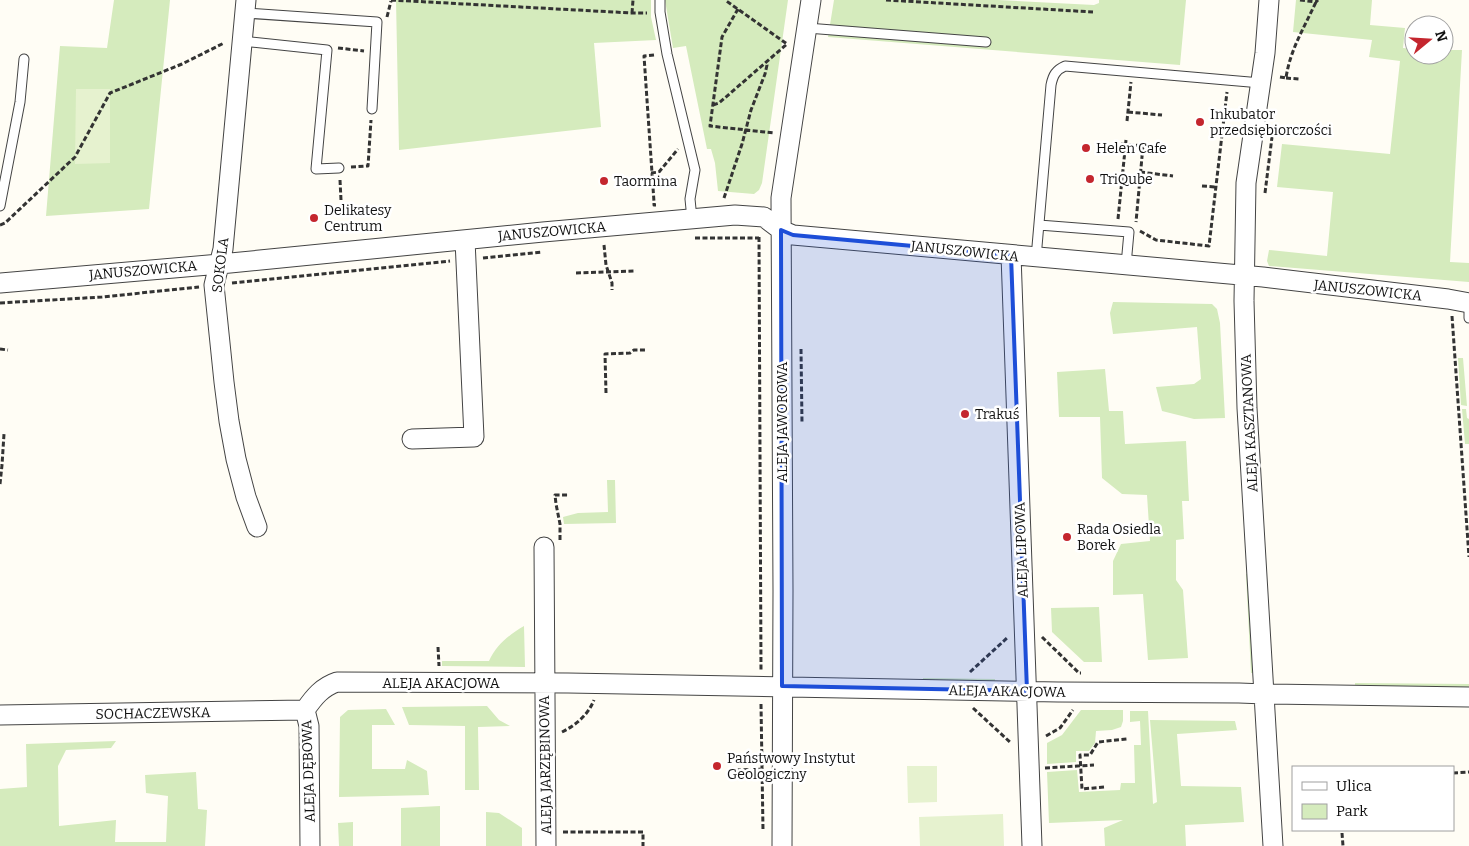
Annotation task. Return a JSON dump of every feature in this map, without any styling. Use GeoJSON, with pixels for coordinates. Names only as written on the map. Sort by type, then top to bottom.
{"type":"FeatureCollection","features":[{"type":"Feature","properties":{"kind":"street","name":"ALEJA JAWOROWA"},"geometry":{"type":"LineString","coordinates":[[782,846],[781,198],[811,0]]}},
{"type":"Feature","properties":{"kind":"street","name":"ALEJA KASZTANOWA"},"geometry":{"type":"LineString","coordinates":[[1269,0],[1265,52],[1270,84],[1246,182],[1244,300],[1247,408],[1273,846]]}},
{"type":"Feature","properties":{"kind":"street","name":"SOKOLA"},"geometry":{"type":"LineString","coordinates":[[245,6],[224,239],[214,285],[229,421],[246,497],[257,527]]}},
{"type":"Feature","properties":{"kind":"street","name":"JANUSZOWICKA"},"geometry":{"type":"LineString","coordinates":[[0,283],[735,215],[764,217],[781,230],[793,235],[1244,276],[1469,303]]}},
{"type":"Feature","properties":{"kind":"street"},"geometry":{"type":"LineString","coordinates":[[412,439],[474,437],[465,240]]}},
{"type":"Feature","properties":{"kind":"street","name":"ALEJA LIPOWA"},"geometry":{"type":"LineString","coordinates":[[1012,255],[1032,846]]}},
{"type":"Feature","properties":{"kind":"street"},"geometry":{"type":"LineString","coordinates":[[544,683],[552,547]]}},
{"type":"Feature","properties":{"kind":"street","name":"ALEJA AKACJOWA"},"geometry":{"type":"LineString","coordinates":[[337,682],[544,683],[758,676],[782,686],[916,690],[1469,697]]}},
{"type":"Feature","properties":{"kind":"street","name":"ALEJA DĘBOWA"},"geometry":{"type":"LineString","coordinates":[[310,846],[309,726],[305,710],[314,697],[322,690],[328,685],[337,682]]}},
{"type":"Feature","properties":{"kind":"street","name":"ALEJA JARZĘBINOWA"},"geometry":{"type":"LineString","coordinates":[[544,683],[546,846]]}},
{"type":"Feature","properties":{"kind":"street","name":"SOCHACZEWSKA"},"geometry":{"type":"LineString","coordinates":[[0,715],[305,710]]}},
{"type":"Feature","properties":{"kind":"lane"},"geometry":{"type":"LineString","coordinates":[[660,0],[660,12],[667,54],[695,170],[690,199],[692,218]]}},
{"type":"Feature","properties":{"kind":"lane"},"geometry":{"type":"LineString","coordinates":[[245,6],[378,22],[372,109]]}},
{"type":"Feature","properties":{"kind":"lane"},"geometry":{"type":"LineString","coordinates":[[807,28],[986,42]]}},
{"type":"Feature","properties":{"kind":"lane"},"geometry":{"type":"LineString","coordinates":[[242,42],[327,50],[316,169],[339,168]]}},
{"type":"Feature","properties":{"kind":"lane"},"geometry":{"type":"LineString","coordinates":[[0,206],[20,102],[24,58]]}},
{"type":"Feature","properties":{"kind":"lane"},"geometry":{"type":"LineString","coordinates":[[1036,258],[1051,85],[1053,75],[1058,69],[1065,66],[1270,84]]}},
{"type":"Feature","properties":{"kind":"lane"},"geometry":{"type":"LineString","coordinates":[[1039,225],[1129,232],[1126,265]]}},
{"type":"Feature","properties":{"kind":"lane"},"geometry":{"type":"LineString","coordinates":[[1469,307],[1469,318]]}},
{"type":"Feature","properties":{"kind":"path"},"geometry":{"type":"LineString","coordinates":[[392,0],[632,14],[633,0]]}},
{"type":"Feature","properties":{"kind":"path"},"geometry":{"type":"LineString","coordinates":[[713,105],[719,104],[786,44],[725,0]]}},
{"type":"Feature","properties":{"kind":"path"},"geometry":{"type":"LineString","coordinates":[[886,0],[1093,12]]}},
{"type":"Feature","properties":{"kind":"path"},"geometry":{"type":"LineString","coordinates":[[1286,78],[1293,47],[1317,1],[1300,0]]}},
{"type":"Feature","properties":{"kind":"path"},"geometry":{"type":"LineString","coordinates":[[738,9],[722,37],[710,126],[774,133]]}},
{"type":"Feature","properties":{"kind":"path"},"geometry":{"type":"LineString","coordinates":[[0,225],[75,157],[110,93],[182,64],[226,42],[226,51]]}},
{"type":"Feature","properties":{"kind":"path"},"geometry":{"type":"LineString","coordinates":[[327,50],[339,48],[375,52]]}},
{"type":"Feature","properties":{"kind":"path"},"geometry":{"type":"LineString","coordinates":[[663,205],[654,206],[644,56],[667,54]]}},
{"type":"Feature","properties":{"kind":"path"},"geometry":{"type":"LineString","coordinates":[[724,199],[751,110],[765,74],[766,61]]}},
{"type":"Feature","properties":{"kind":"path"},"geometry":{"type":"LineString","coordinates":[[1127,121],[1132,72]]}},
{"type":"Feature","properties":{"kind":"path"},"geometry":{"type":"LineString","coordinates":[[1270,84],[1280,76],[1299,79]]}},
{"type":"Feature","properties":{"kind":"path"},"geometry":{"type":"LineString","coordinates":[[1117,232],[1124,143],[1142,146],[1135,228],[1156,240],[1209,246],[1229,79]]}},
{"type":"Feature","properties":{"kind":"path"},"geometry":{"type":"LineString","coordinates":[[340,200],[339,168],[368,166],[372,109]]}},
{"type":"Feature","properties":{"kind":"path"},"geometry":{"type":"LineString","coordinates":[[1128,112],[1162,115]]}},
{"type":"Feature","properties":{"kind":"path"},"geometry":{"type":"LineString","coordinates":[[1264,201],[1273,133]]}},
{"type":"Feature","properties":{"kind":"path"},"geometry":{"type":"LineString","coordinates":[[651,173],[659,172],[683,143],[688,142]]}},
{"type":"Feature","properties":{"kind":"path"},"geometry":{"type":"LineString","coordinates":[[1140,172],[1173,176]]}},
{"type":"Feature","properties":{"kind":"path"},"geometry":{"type":"LineString","coordinates":[[1202,186],[1216,187]]}},
{"type":"Feature","properties":{"kind":"path"},"geometry":{"type":"LineString","coordinates":[[763,836],[758,676],[759,238],[764,217]]}},
{"type":"Feature","properties":{"kind":"path"},"geometry":{"type":"LineString","coordinates":[[689,238],[759,238]]}},
{"type":"Feature","properties":{"kind":"path"},"geometry":{"type":"LineString","coordinates":[[596,246],[611,244]]}},
{"type":"Feature","properties":{"kind":"path"},"geometry":{"type":"LineString","coordinates":[[604,245],[606,265],[612,282],[612,290]]}},
{"type":"Feature","properties":{"kind":"path"},"geometry":{"type":"LineString","coordinates":[[0,303],[241,283],[548,251]]}},
{"type":"Feature","properties":{"kind":"path"},"geometry":{"type":"LineString","coordinates":[[576,273],[636,272]]}},
{"type":"Feature","properties":{"kind":"path"},"geometry":{"type":"LineString","coordinates":[[1452,313],[1469,557]]}},
{"type":"Feature","properties":{"kind":"path"},"geometry":{"type":"LineString","coordinates":[[0,349],[8,350]]}},
{"type":"Feature","properties":{"kind":"path"},"geometry":{"type":"LineString","coordinates":[[606,393],[605,354],[646,350]]}},
{"type":"Feature","properties":{"kind":"path"},"geometry":{"type":"LineString","coordinates":[[0,484],[4,434]]}},
{"type":"Feature","properties":{"kind":"path"},"geometry":{"type":"LineString","coordinates":[[552,547],[560,524],[556,495],[570,495]]}},
{"type":"Feature","properties":{"kind":"path"},"geometry":{"type":"LineString","coordinates":[[1038,633],[1078,673],[1088,674]]}},
{"type":"Feature","properties":{"kind":"path"},"geometry":{"type":"LineString","coordinates":[[965,676],[1010,635]]}},
{"type":"Feature","properties":{"kind":"path"},"geometry":{"type":"LineString","coordinates":[[438,647],[439,668]]}},
{"type":"Feature","properties":{"kind":"path"},"geometry":{"type":"LineString","coordinates":[[758,676],[769,666],[782,665]]}},
{"type":"Feature","properties":{"kind":"path"},"geometry":{"type":"LineString","coordinates":[[431,668],[445,668]]}},
{"type":"Feature","properties":{"kind":"path"},"geometry":{"type":"LineString","coordinates":[[559,728],[560,734],[579,722],[590,708],[595,696]]}},
{"type":"Feature","properties":{"kind":"path"},"geometry":{"type":"LineString","coordinates":[[1041,738],[1060,728],[1078,703]]}},
{"type":"Feature","properties":{"kind":"path"},"geometry":{"type":"LineString","coordinates":[[968,704],[1011,743],[1012,752]]}},
{"type":"Feature","properties":{"kind":"path"},"geometry":{"type":"LineString","coordinates":[[1104,787],[1082,789],[1080,755],[1090,755],[1098,742],[1127,739]]}},
{"type":"Feature","properties":{"kind":"path"},"geometry":{"type":"LineString","coordinates":[[1042,768],[1094,765]]}},
{"type":"Feature","properties":{"kind":"path"},"geometry":{"type":"LineString","coordinates":[[736,770],[762,769]]}},
{"type":"Feature","properties":{"kind":"path"},"geometry":{"type":"LineString","coordinates":[[1454,773],[1469,772]]}},
{"type":"Feature","properties":{"kind":"path"},"geometry":{"type":"LineString","coordinates":[[563,824],[563,833],[643,832],[643,846]]}},
{"type":"Feature","properties":{"kind":"path"},"geometry":{"type":"LineString","coordinates":[[1342,833],[1343,846]]}},
{"type":"Feature","properties":{"kind":"highlighted area"},"geometry":{"type":"Polygon","coordinates":[[[781,230],[793,235],[1011,255],[1027,691],[782,686],[781,230]]]}},
{"type":"Feature","properties":{"kind":"green space"},"geometry":{"type":"Polygon","coordinates":[[[114,0],[170,0],[149,209],[46,216],[60,46],[107,48],[114,0]]]}},
{"type":"Feature","properties":{"kind":"green space"},"geometry":{"type":"Polygon","coordinates":[[[396,0],[651,0],[651,17],[656,40],[594,43],[601,127],[399,150],[396,0]]]}},
{"type":"Feature","properties":{"kind":"green space"},"geometry":{"type":"Polygon","coordinates":[[[665,0],[788,0],[762,183],[759,190],[754,194],[718,191],[715,163],[711,149],[707,149],[686,46],[673,48],[665,0]]]}},
{"type":"Feature","properties":{"kind":"green space"},"geometry":{"type":"Polygon","coordinates":[[[834,0],[998,0],[1094,5],[1099,3],[1099,0],[1186,0],[1180,65],[828,37],[834,0]]]}},
{"type":"Feature","properties":{"kind":"green space"},"geometry":{"type":"Polygon","coordinates":[[[1296,0],[1372,0],[1370,25],[1404,28],[1404,65],[1454,65],[1454,50],[1462,50],[1450,262],[1469,263],[1469,282],[1269,266],[1267,261],[1269,250],[1327,256],[1333,192],[1277,187],[1282,144],[1390,154],[1400,61],[1369,57],[1372,40],[1293,32],[1296,0]]]}},
{"type":"Feature","properties":{"kind":"green space"},"geometry":{"type":"Polygon","coordinates":[[[76,89],[110,89],[110,163],[75,164],[76,89]]]}},
{"type":"Feature","properties":{"kind":"green space"},"geometry":{"type":"Polygon","coordinates":[[[1113,302],[1212,304],[1217,309],[1220,323],[1225,418],[1194,419],[1162,411],[1156,387],[1194,384],[1201,379],[1197,327],[1113,334],[1110,313],[1113,302]]]}},
{"type":"Feature","properties":{"kind":"green space"},"geometry":{"type":"Polygon","coordinates":[[[1458,358],[1463,358],[1467,406],[1461,405],[1458,358]]]}},
{"type":"Feature","properties":{"kind":"green space"},"geometry":{"type":"Polygon","coordinates":[[[1105,369],[1109,411],[1123,411],[1125,444],[1186,441],[1189,501],[1182,501],[1184,539],[1176,540],[1176,580],[1183,590],[1188,658],[1148,660],[1143,594],[1113,595],[1113,561],[1121,544],[1150,541],[1147,495],[1122,494],[1102,478],[1100,417],[1059,417],[1057,372],[1105,369]]]}},
{"type":"Feature","properties":{"kind":"green space"},"geometry":{"type":"Polygon","coordinates":[[[1462,409],[1466,409],[1467,418],[1469,419],[1469,444],[1465,444],[1462,409]]]}},
{"type":"Feature","properties":{"kind":"green space"},"geometry":{"type":"Polygon","coordinates":[[[607,480],[615,480],[616,523],[564,524],[563,517],[578,513],[608,512],[607,480]]]}},
{"type":"Feature","properties":{"kind":"green space"},"geometry":{"type":"Polygon","coordinates":[[[1246,574],[1248,574],[1254,673],[1251,673],[1246,574]]]}},
{"type":"Feature","properties":{"kind":"green space"},"geometry":{"type":"Polygon","coordinates":[[[1099,607],[1102,662],[1084,662],[1052,632],[1051,608],[1099,607]]]}},
{"type":"Feature","properties":{"kind":"green space"},"geometry":{"type":"Polygon","coordinates":[[[524,626],[525,667],[442,666],[442,661],[489,661],[504,640],[524,626]]]}},
{"type":"Feature","properties":{"kind":"green space"},"geometry":{"type":"Polygon","coordinates":[[[923,678],[995,679],[995,682],[923,683],[923,678]]]}},
{"type":"Feature","properties":{"kind":"green space"},"geometry":{"type":"Polygon","coordinates":[[[1355,683],[1469,684],[1469,690],[1355,687],[1355,683]]]}},
{"type":"Feature","properties":{"kind":"green space"},"geometry":{"type":"Polygon","coordinates":[[[487,706],[499,720],[510,726],[478,727],[479,790],[465,790],[465,726],[409,725],[402,707],[487,706]]]}},
{"type":"Feature","properties":{"kind":"green space"},"geometry":{"type":"Polygon","coordinates":[[[386,709],[395,725],[372,725],[372,769],[405,769],[407,760],[427,771],[429,795],[339,797],[340,717],[348,710],[386,709]]]}},
{"type":"Feature","properties":{"kind":"green space"},"geometry":{"type":"Polygon","coordinates":[[[1081,710],[1123,710],[1121,727],[1112,730],[1096,731],[1095,743],[1089,751],[1076,751],[1076,762],[1047,764],[1047,743],[1062,735],[1081,710]]]}},
{"type":"Feature","properties":{"kind":"green space"},"geometry":{"type":"Polygon","coordinates":[[[1130,711],[1148,711],[1153,804],[1157,802],[1150,720],[1235,721],[1237,730],[1177,734],[1181,786],[1241,787],[1244,822],[1185,825],[1186,846],[1105,846],[1104,828],[1123,820],[1049,823],[1047,772],[1077,770],[1079,792],[1120,790],[1121,783],[1135,783],[1134,745],[1141,745],[1140,721],[1130,722],[1130,711]]]}},
{"type":"Feature","properties":{"kind":"green space"},"geometry":{"type":"Polygon","coordinates":[[[116,741],[111,748],[66,750],[58,766],[59,826],[116,820],[115,842],[166,842],[168,796],[146,793],[145,775],[196,772],[198,809],[207,810],[205,846],[0,846],[0,789],[27,787],[26,744],[116,741]]]}},
{"type":"Feature","properties":{"kind":"green space"},"geometry":{"type":"Polygon","coordinates":[[[907,766],[937,766],[937,802],[908,803],[907,766]]]}},
{"type":"Feature","properties":{"kind":"green space"},"geometry":{"type":"Polygon","coordinates":[[[440,806],[440,846],[401,846],[401,808],[440,806]]]}},
{"type":"Feature","properties":{"kind":"green space"},"geometry":{"type":"Polygon","coordinates":[[[486,812],[499,813],[522,828],[522,846],[486,846],[486,812]]]}},
{"type":"Feature","properties":{"kind":"green space"},"geometry":{"type":"Polygon","coordinates":[[[1003,814],[1004,846],[920,846],[919,817],[1003,814]]]}},
{"type":"Feature","properties":{"kind":"green space"},"geometry":{"type":"Polygon","coordinates":[[[353,822],[353,846],[339,846],[338,823],[353,822]]]}},
{"type":"Feature","properties":{"kind":"place","name":"Inkubator przedsiębiorczości"},"geometry":{"type":"Point","coordinates":[1200,122]}},
{"type":"Feature","properties":{"kind":"place","name":"Helen Cafe"},"geometry":{"type":"Point","coordinates":[1086,148]}},
{"type":"Feature","properties":{"kind":"place","name":"TriQube"},"geometry":{"type":"Point","coordinates":[1090,179]}},
{"type":"Feature","properties":{"kind":"place","name":"Taormina"},"geometry":{"type":"Point","coordinates":[604,181]}},
{"type":"Feature","properties":{"kind":"place","name":"Delikatesy Centrum"},"geometry":{"type":"Point","coordinates":[314,218]}},
{"type":"Feature","properties":{"kind":"place","name":"Trakuś"},"geometry":{"type":"Point","coordinates":[965,414]}},
{"type":"Feature","properties":{"kind":"place","name":"Rada Osiedla Borek"},"geometry":{"type":"Point","coordinates":[1067,537]}},
{"type":"Feature","properties":{"kind":"place","name":"Państwowy Instytut Geologiczny"},"geometry":{"type":"Point","coordinates":[717,766]}}]}
